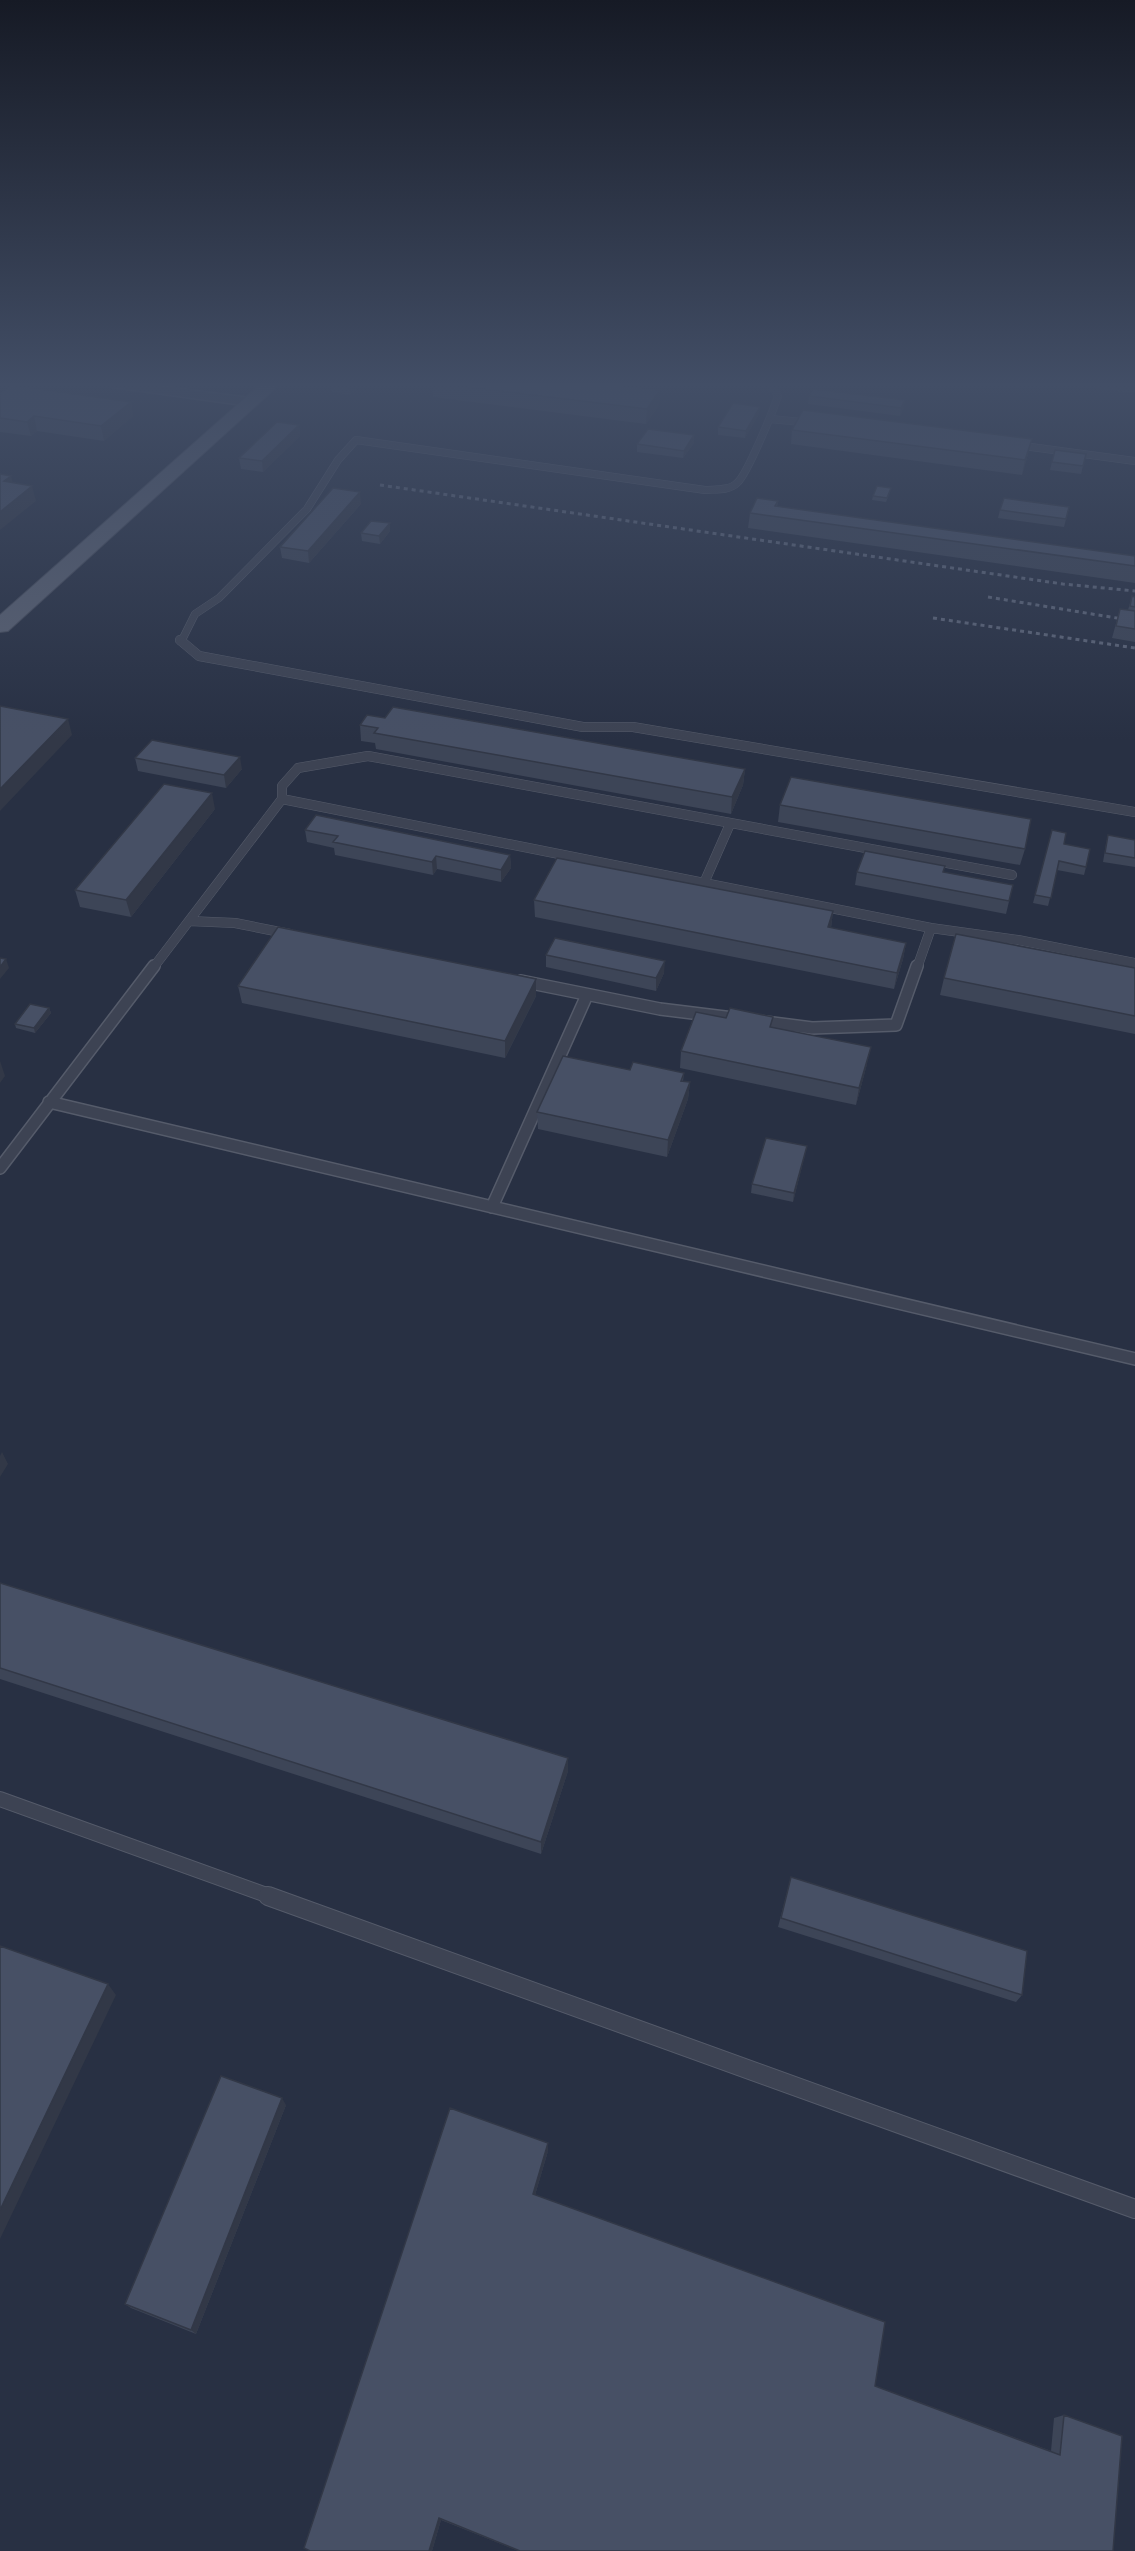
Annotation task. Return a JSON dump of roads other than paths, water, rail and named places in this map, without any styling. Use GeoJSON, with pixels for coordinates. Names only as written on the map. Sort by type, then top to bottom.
{"type":"FeatureCollection","features":[{"type":"Feature","properties":{"kind":"main road"},"geometry":{"type":"LineString","coordinates":[[0,626],[138,502]]}},
{"type":"Feature","properties":{"kind":"lane"},"geometry":{"type":"LineString","coordinates":[[311,502],[219,598],[195,614],[180,641],[199,656],[583,728],[633,727],[1135,812]]}},
{"type":"Feature","properties":{"kind":"lane"},"geometry":{"type":"LineString","coordinates":[[0,1168],[282,799],[282,786],[298,768],[369,756],[1012,875]]}},
{"type":"Feature","properties":{"kind":"lane"},"geometry":{"type":"LineString","coordinates":[[282,799],[931,928],[1018,940],[1135,963]]}},
{"type":"Feature","properties":{"kind":"lane"},"geometry":{"type":"LineString","coordinates":[[704,883],[730,824]]}},
{"type":"Feature","properties":{"kind":"lane"},"geometry":{"type":"LineString","coordinates":[[189,921],[235,923],[305,938]]}},
{"type":"Feature","properties":{"kind":"lane"},"geometry":{"type":"LineString","coordinates":[[505,978],[660,1009],[812,1028],[896,1025],[931,928]]}},
{"type":"Feature","properties":{"kind":"lane"},"geometry":{"type":"LineString","coordinates":[[492,1207],[587,995]]}},
{"type":"Feature","properties":{"kind":"lane"},"geometry":{"type":"LineString","coordinates":[[49,1102],[1135,1359]]}},
{"type":"Feature","properties":{"kind":"lane"},"geometry":{"type":"LineString","coordinates":[[0,1799],[1135,2209]]}},
{"type":"Feature","properties":{"kind":"railway"},"geometry":{"type":"LineString","coordinates":[[498,502],[1063,584],[1135,591]]}},
{"type":"Feature","properties":{"kind":"railway"},"geometry":{"type":"LineString","coordinates":[[988,597],[1135,621]]}},
{"type":"Feature","properties":{"kind":"railway"},"geometry":{"type":"LineString","coordinates":[[933,618],[1135,648]]}}]}
